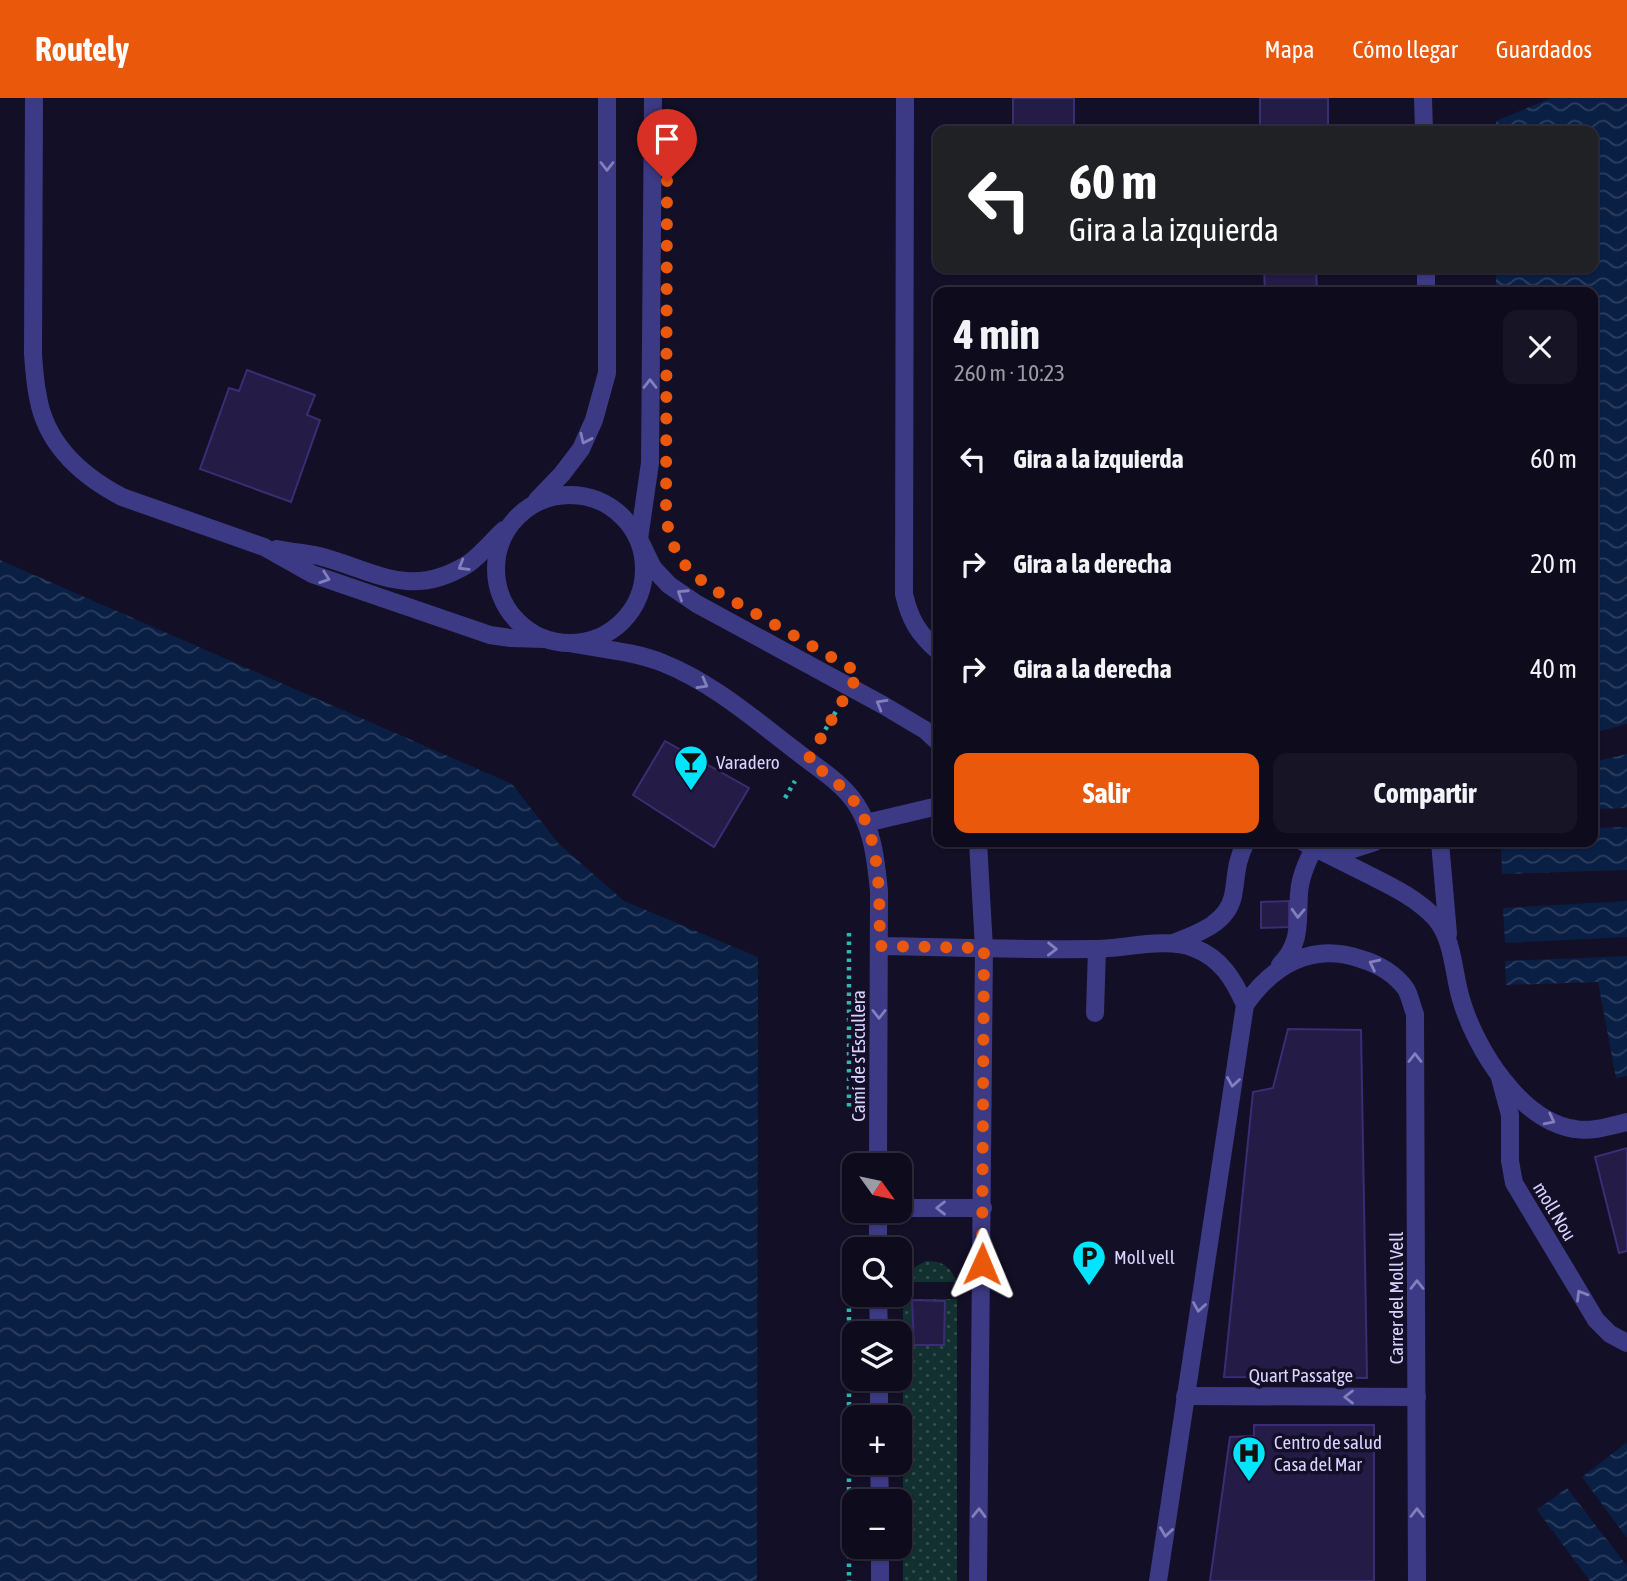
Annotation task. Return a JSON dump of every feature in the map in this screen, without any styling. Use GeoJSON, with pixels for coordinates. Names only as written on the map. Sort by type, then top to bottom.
{"type":"FeatureCollection","features":[{"type":"Feature","properties":{"kind":"street"},"geometry":{"type":"LineString","coordinates":[[34,98],[33,354],[38,399],[44,420],[53,438],[67,456],[102,486],[122,497],[264,547],[318,556],[390,580],[414,582],[454,572],[471,562],[562,474],[581,450],[594,420],[607,373],[607,98]]}},
{"type":"Feature","properties":{"kind":"street"},"geometry":{"type":"LineString","coordinates":[[264,547],[312,574],[490,635],[569,643],[593,640],[614,629],[631,612],[642,589],[644,564],[639,540],[650,463],[653,98]]}},
{"type":"Feature","properties":{"kind":"street"},"geometry":{"type":"LineString","coordinates":[[905,98],[904,594],[909,615],[933,647]]}},
{"type":"Feature","properties":{"kind":"street"},"geometry":{"type":"LineString","coordinates":[[1423,98],[1424,124]]}},
{"type":"Feature","properties":{"kind":"street"},"geometry":{"type":"LineString","coordinates":[[1424,124],[1436,98]]}},
{"type":"Feature","properties":{"kind":"street"},"geometry":{"type":"LineString","coordinates":[[533,504],[556,495],[582,495],[606,503],[625,518],[653,568],[669,585],[697,604],[850,687],[925,730],[933,737]]}},
{"type":"Feature","properties":{"kind":"street"},"geometry":{"type":"LineString","coordinates":[[514,520],[501,541],[496,564],[498,588],[509,610],[524,627],[545,639]]}},
{"type":"Feature","properties":{"kind":"street","name":"Camí de s'Escullera"},"geometry":{"type":"LineString","coordinates":[[569,643],[637,655],[662,663],[723,695],[808,760],[844,790],[856,804],[866,823],[877,863],[879,891],[878,1153]]}},
{"type":"Feature","properties":{"kind":"street"},"geometry":{"type":"LineString","coordinates":[[866,823],[933,807]]}},
{"type":"Feature","properties":{"kind":"street"},"geometry":{"type":"LineString","coordinates":[[978,847],[984,948],[978,1581]]}},
{"type":"Feature","properties":{"kind":"street"},"geometry":{"type":"LineString","coordinates":[[1173,943],[1207,929],[1226,911],[1232,900],[1239,854],[1243,847]]}},
{"type":"Feature","properties":{"kind":"street"},"geometry":{"type":"LineString","coordinates":[[1158,1581],[1245,1006],[1255,991],[1289,956],[1295,945],[1299,892],[1309,847]]}},
{"type":"Feature","properties":{"kind":"street","name":"moll Nou"},"geometry":{"type":"LineString","coordinates":[[1313,847],[1399,891],[1420,905],[1436,920],[1448,941]]}},
{"type":"Feature","properties":{"kind":"street"},"geometry":{"type":"LineString","coordinates":[[1315,847],[1329,852],[1359,847]]}},
{"type":"Feature","properties":{"kind":"street","name":"moll Nou"},"geometry":{"type":"LineString","coordinates":[[1440,847],[1448,941],[1460,999],[1473,1035],[1486,1057],[1527,1106],[1551,1122],[1577,1130],[1592,1130],[1627,1122]]}},
{"type":"Feature","properties":{"kind":"street"},"geometry":{"type":"LineString","coordinates":[[880,946],[1097,949],[1173,943],[1191,946],[1223,966],[1235,983],[1245,1006]]}},
{"type":"Feature","properties":{"kind":"street"},"geometry":{"type":"LineString","coordinates":[[1096,1013],[1097,949]]}},
{"type":"Feature","properties":{"kind":"street","name":"Carrer del Moll Vell"},"geometry":{"type":"LineString","coordinates":[[1271,975],[1303,958],[1325,953],[1347,954],[1372,962],[1388,972],[1407,990],[1415,1014],[1417,1581]]}},
{"type":"Feature","properties":{"kind":"street","name":"moll Nou"},"geometry":{"type":"LineString","coordinates":[[1500,1075],[1510,1115],[1510,1161],[1514,1183],[1596,1320],[1610,1334],[1627,1343]]}},
{"type":"Feature","properties":{"kind":"street"},"geometry":{"type":"LineString","coordinates":[[912,1208],[983,1208]]}},
{"type":"Feature","properties":{"kind":"street","name":"Quart Passatge"},"geometry":{"type":"LineString","coordinates":[[1185,1396],[1417,1397]]}},
{"type":"Feature","properties":{"kind":"street"},"geometry":{"type":"LineString","coordinates":[[880,1559],[880,1581]]}},
{"type":"Feature","properties":{"kind":"path"},"geometry":{"type":"LineString","coordinates":[[785,798],[850,687]]}},
{"type":"Feature","properties":{"kind":"path"},"geometry":{"type":"LineString","coordinates":[[849,933],[849,1112]]}},
{"type":"Feature","properties":{"kind":"path"},"geometry":{"type":"LineString","coordinates":[[849,1307],[849,1581]]}},
{"type":"Feature","properties":{"kind":"green space"},"geometry":{"type":"Polygon","coordinates":[[[926,1261],[936,1262],[952,1272],[956,1282],[912,1282],[912,1270],[926,1261]]]}},
{"type":"Feature","properties":{"kind":"green space"},"geometry":{"type":"Polygon","coordinates":[[[912,1299],[957,1299],[957,1581],[903,1581],[903,1559],[912,1559],[912,1489],[903,1489],[903,1475],[912,1475],[912,1405],[903,1405],[903,1391],[912,1391],[912,1321],[903,1321],[903,1307],[912,1307],[912,1299]]]}},
{"type":"Feature","properties":{"kind":"water"},"geometry":{"type":"Polygon","coordinates":[[[1551,98],[1627,98],[1627,724],[1598,732],[1598,287],[1496,287],[1496,273],[1598,273],[1598,126],[1496,126],[1496,121],[1551,98]]]}},
{"type":"Feature","properties":{"kind":"water"},"geometry":{"type":"Polygon","coordinates":[[[0,560],[512,784],[558,843],[624,901],[758,957],[757,1581],[0,1581],[0,560]]]}},
{"type":"Feature","properties":{"kind":"water"},"geometry":{"type":"Polygon","coordinates":[[[1627,754],[1627,808],[1598,809],[1598,761],[1627,754]]]}},
{"type":"Feature","properties":{"kind":"water"},"geometry":{"type":"Polygon","coordinates":[[[1627,827],[1627,870],[1502,874],[1501,847],[1598,847],[1598,828],[1627,827]]]}},
{"type":"Feature","properties":{"kind":"water"},"geometry":{"type":"Polygon","coordinates":[[[1627,901],[1627,937],[1505,943],[1503,908],[1627,901]]]}},
{"type":"Feature","properties":{"kind":"water"},"geometry":{"type":"Polygon","coordinates":[[[1627,956],[1627,1076],[1616,1078],[1598,982],[1506,985],[1505,961],[1627,956]]]}},
{"type":"Feature","properties":{"kind":"water"},"geometry":{"type":"Polygon","coordinates":[[[1627,1442],[1627,1538],[1582,1477],[1627,1442]]]}},
{"type":"Feature","properties":{"kind":"water"},"geometry":{"type":"Polygon","coordinates":[[[1567,1488],[1627,1566],[1627,1581],[1590,1581],[1537,1510],[1567,1488]]]}},
{"type":"Feature","properties":{"kind":"building"},"geometry":{"type":"Polygon","coordinates":[[[1013,98],[1074,98],[1074,126],[1013,126],[1013,98]]]}},
{"type":"Feature","properties":{"kind":"building"},"geometry":{"type":"Polygon","coordinates":[[[1260,98],[1328,98],[1328,126],[1260,126],[1260,98]]]}},
{"type":"Feature","properties":{"kind":"building"},"geometry":{"type":"Polygon","coordinates":[[[1264,273],[1316,273],[1317,287],[1265,287],[1264,273]]]}},
{"type":"Feature","properties":{"kind":"building"},"geometry":{"type":"Polygon","coordinates":[[[247,370],[315,395],[307,415],[320,420],[291,502],[200,469],[229,388],[239,391],[247,370]]]}},
{"type":"Feature","properties":{"kind":"building","name":"Varadero"},"geometry":{"type":"Polygon","coordinates":[[[665,741],[749,788],[714,847],[633,795],[665,741]]]}},
{"type":"Feature","properties":{"kind":"building"},"geometry":{"type":"Polygon","coordinates":[[[1289,901],[1289,927],[1261,928],[1261,902],[1289,901]]]}},
{"type":"Feature","properties":{"kind":"building"},"geometry":{"type":"Polygon","coordinates":[[[1288,1029],[1361,1030],[1367,1378],[1224,1377],[1253,1092],[1273,1088],[1288,1029]]]}},
{"type":"Feature","properties":{"kind":"building"},"geometry":{"type":"Polygon","coordinates":[[[1627,1148],[1627,1251],[1619,1253],[1595,1157],[1627,1148]]]}},
{"type":"Feature","properties":{"kind":"building"},"geometry":{"type":"Polygon","coordinates":[[[912,1300],[945,1301],[944,1345],[914,1345],[912,1300]]]}},
{"type":"Feature","properties":{"kind":"building"},"geometry":{"type":"Polygon","coordinates":[[[1254,1425],[1374,1425],[1374,1581],[1210,1581],[1230,1437],[1254,1436],[1254,1425]]]}},
{"type":"Feature","properties":{"kind":"place","name":"Varadero"},"geometry":{"type":"Point","coordinates":[691,792]}},
{"type":"Feature","properties":{"kind":"place","name":"Moll vell"},"geometry":{"type":"Point","coordinates":[1089,1287]}},
{"type":"Feature","properties":{"kind":"place","name":"Centro de salud Casa del Mar"},"geometry":{"type":"Point","coordinates":[1249,1483]}},
{"type":"Feature","properties":{"kind":"route"},"geometry":{"type":"LineString","coordinates":[[667,181],[666,518],[671,541],[681,561],[696,577],[859,673],[808,760],[844,790],[856,804],[866,823],[877,863],[880,946],[984,948],[982,1264]]}}]}
